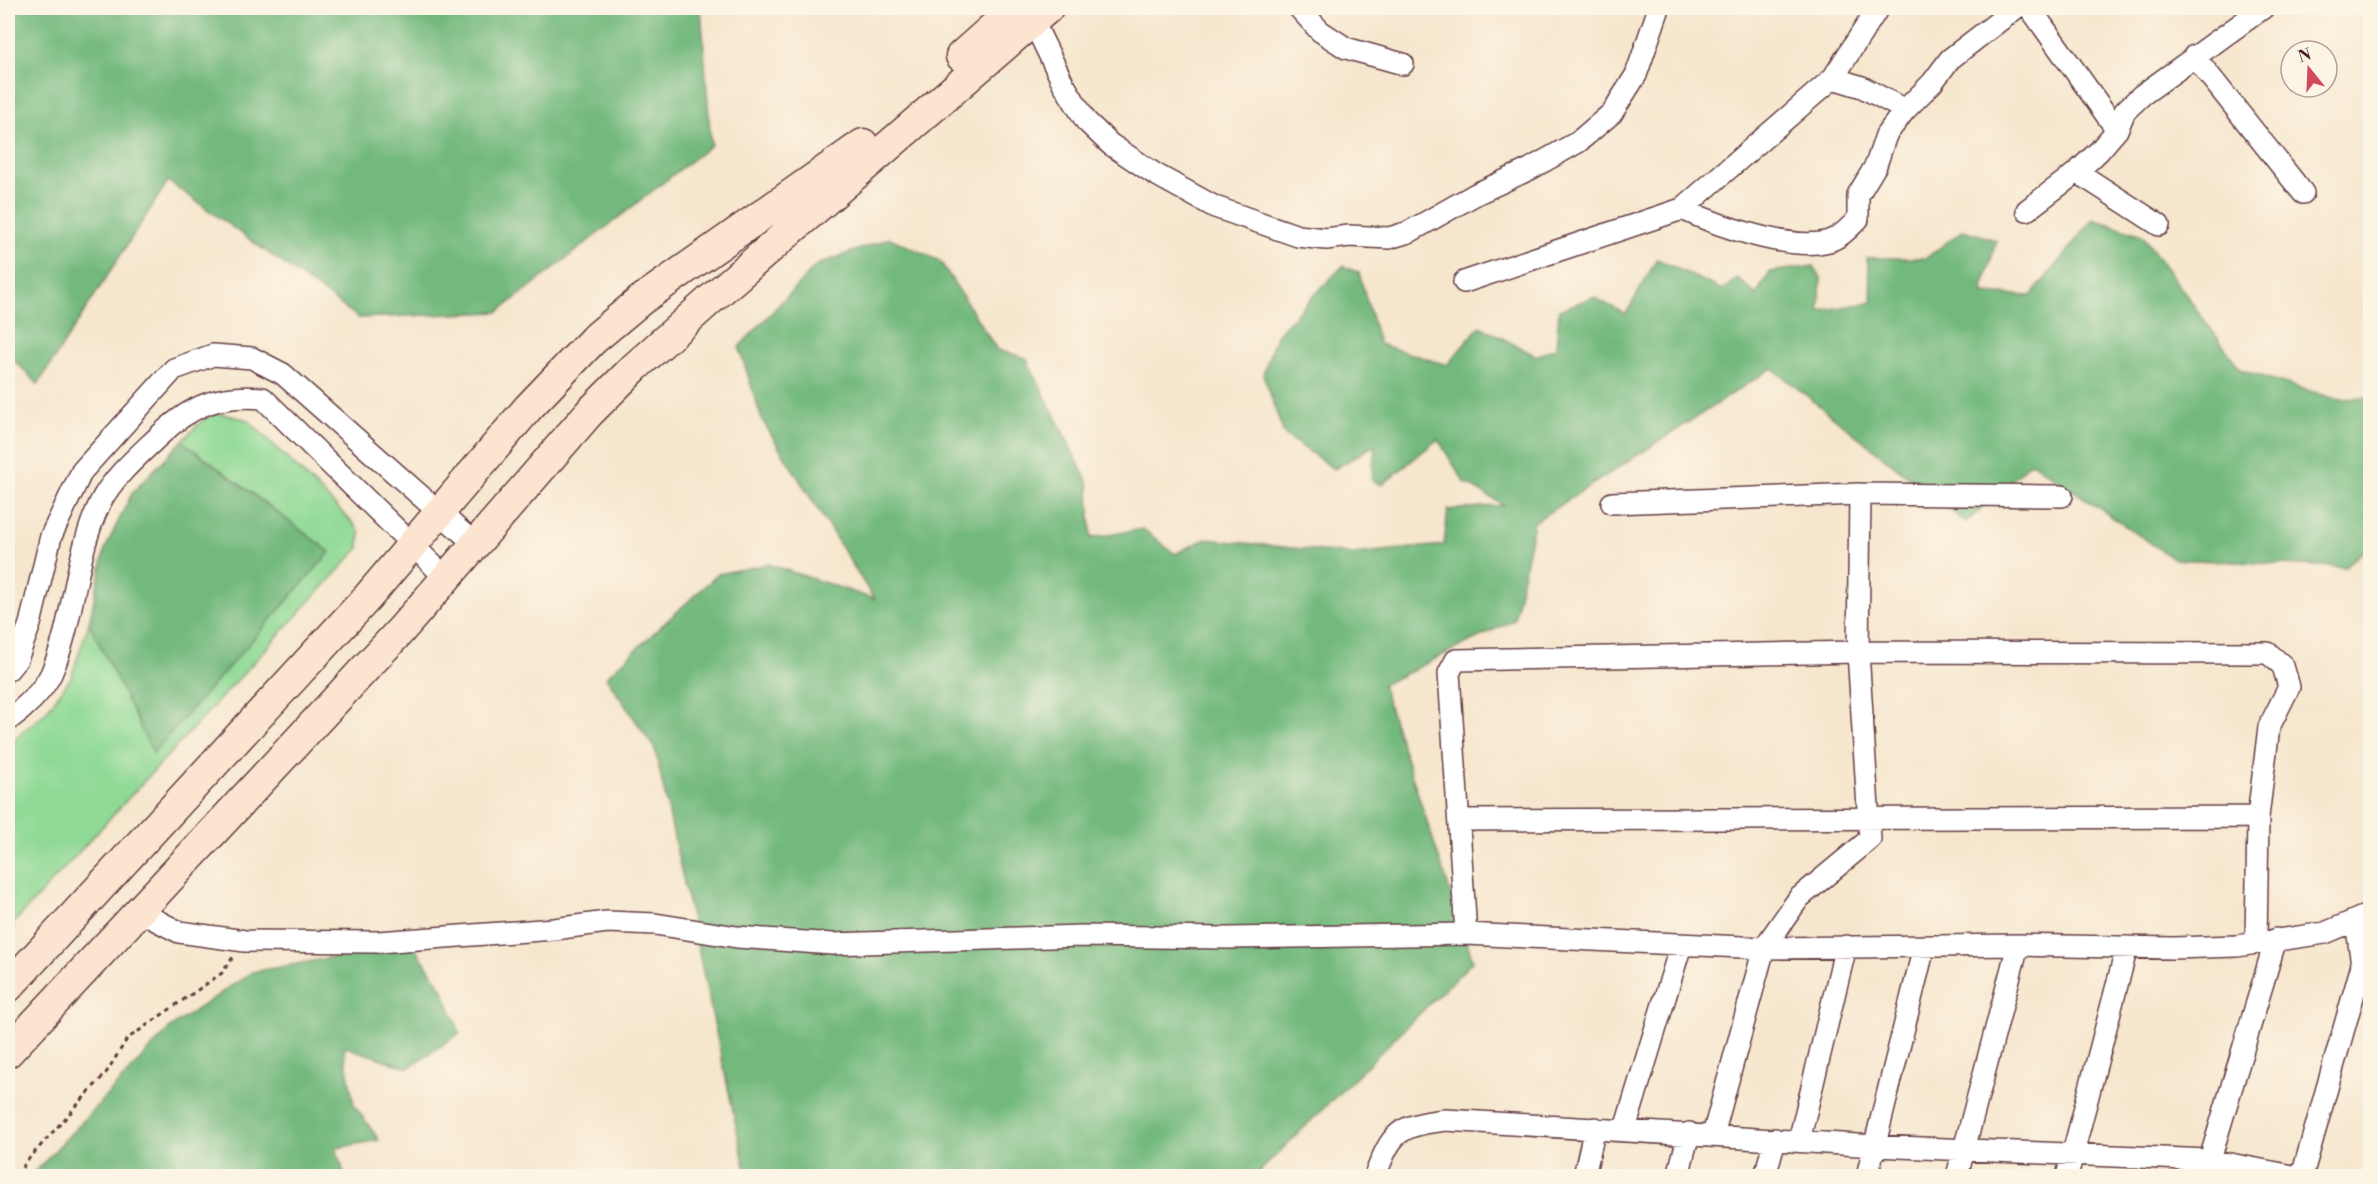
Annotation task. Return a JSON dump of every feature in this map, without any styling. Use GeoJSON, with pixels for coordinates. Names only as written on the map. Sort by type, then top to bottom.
{"type":"FeatureCollection","features":[{"type":"Feature","properties":{"kind":"main road"},"geometry":{"type":"LineString","coordinates":[[8,1052],[400,630],[575,429],[635,367],[866,153],[1030,11]]}},
{"type":"Feature","properties":{"kind":"main road"},"geometry":{"type":"LineString","coordinates":[[8,987],[359,607],[528,408],[593,340],[641,300],[866,153]]}},
{"type":"Feature","properties":{"kind":"street"},"geometry":{"type":"LineString","coordinates":[[1299,8],[1320,31],[1346,48],[1403,64]]}},
{"type":"Feature","properties":{"kind":"street"},"geometry":{"type":"LineString","coordinates":[[1030,11],[1063,83],[1086,121],[1110,144],[1155,174],[1215,207],[1298,236],[1326,239],[1349,236],[1389,238],[1409,232],[1476,194],[1530,169],[1578,142],[1612,113],[1636,75],[1659,8]]}},
{"type":"Feature","properties":{"kind":"street"},"geometry":{"type":"LineString","coordinates":[[1464,282],[1682,209],[1833,78],[1845,56],[1878,8]]}},
{"type":"Feature","properties":{"kind":"street"},"geometry":{"type":"LineString","coordinates":[[1682,209],[1719,225],[1787,243],[1827,242],[1841,236],[1858,219],[1858,195],[1876,165],[1886,135],[1905,110],[1932,83],[1950,59],[2016,8]]}},
{"type":"Feature","properties":{"kind":"street"},"geometry":{"type":"LineString","coordinates":[[2030,8],[2117,130]]}},
{"type":"Feature","properties":{"kind":"street"},"geometry":{"type":"LineString","coordinates":[[2027,210],[2078,172],[2099,151],[2117,130],[2125,111],[2142,95],[2262,8]]}},
{"type":"Feature","properties":{"kind":"street"},"geometry":{"type":"LineString","coordinates":[[2194,56],[2303,194]]}},
{"type":"Feature","properties":{"kind":"street"},"geometry":{"type":"LineString","coordinates":[[1833,78],[1862,87],[1905,110]]}},
{"type":"Feature","properties":{"kind":"street"},"geometry":{"type":"LineString","coordinates":[[2078,172],[2159,225]]}},
{"type":"Feature","properties":{"kind":"street"},"geometry":{"type":"LineString","coordinates":[[8,670],[17,659],[30,624],[51,536],[82,471],[174,369],[213,355],[252,358],[283,374],[475,544]]}},
{"type":"Feature","properties":{"kind":"street"},"geometry":{"type":"LineString","coordinates":[[8,720],[23,710],[50,676],[63,636],[87,536],[101,501],[134,459],[176,420],[203,404],[237,396],[263,398],[446,578]]}},
{"type":"Feature","properties":{"kind":"street"},"geometry":{"type":"LineString","coordinates":[[1713,1135],[1764,948],[1799,898],[1870,839],[1858,652],[1860,494]]}},
{"type":"Feature","properties":{"kind":"street"},"geometry":{"type":"LineString","coordinates":[[1612,503],[1860,494],[2062,496]]}},
{"type":"Feature","properties":{"kind":"street"},"geometry":{"type":"LineString","coordinates":[[1466,934],[1449,673],[1456,660],[1858,652],[2268,653],[2283,666],[2289,687],[2269,727],[2258,818],[2266,940],[2207,1168]]}},
{"type":"Feature","properties":{"kind":"street"},"geometry":{"type":"LineString","coordinates":[[1459,820],[1869,817],[2258,818]]}},
{"type":"Feature","properties":{"kind":"street"},"geometry":{"type":"LineString","coordinates":[[138,911],[179,932],[245,941],[378,942],[554,929],[608,922],[655,924],[737,937],[832,944],[1082,936],[1227,938],[1466,934],[1764,948],[2018,945],[2237,946],[2325,933],[2363,918],[2362,964],[2302,1176]]}},
{"type":"Feature","properties":{"kind":"street"},"geometry":{"type":"LineString","coordinates":[[1625,1129],[1681,945]]}},
{"type":"Feature","properties":{"kind":"street"},"geometry":{"type":"LineString","coordinates":[[1957,1176],[2018,945]]}},
{"type":"Feature","properties":{"kind":"street"},"geometry":{"type":"LineString","coordinates":[[1799,1141],[1846,946]]}},
{"type":"Feature","properties":{"kind":"street"},"geometry":{"type":"LineString","coordinates":[[1868,1176],[1924,947]]}},
{"type":"Feature","properties":{"kind":"street"},"geometry":{"type":"LineString","coordinates":[[2070,1166],[2127,947]]}},
{"type":"Feature","properties":{"kind":"street"},"geometry":{"type":"LineString","coordinates":[[1375,1176],[1395,1134],[1416,1124],[1445,1120],[1625,1129],[1875,1146],[1965,1149],[2070,1166],[2207,1168],[2293,1176]]}},
{"type":"Feature","properties":{"kind":"street"},"geometry":{"type":"LineString","coordinates":[[1584,1176],[1595,1128]]}},
{"type":"Feature","properties":{"kind":"street"},"geometry":{"type":"LineString","coordinates":[[1678,1176],[1689,1133]]}},
{"type":"Feature","properties":{"kind":"street"},"geometry":{"type":"LineString","coordinates":[[1765,1176],[1775,1139]]}},
{"type":"Feature","properties":{"kind":"path"},"geometry":{"type":"LineString","coordinates":[[18,1176],[25,1163],[106,1073],[127,1039],[222,973],[245,941]]}},
{"type":"Feature","properties":{"kind":"green space"},"geometry":{"type":"Polygon","coordinates":[[[8,8],[701,8],[711,145],[498,312],[359,318],[168,181],[38,384],[8,354],[8,8]]]}},
{"type":"Feature","properties":{"kind":"green space"},"geometry":{"type":"Polygon","coordinates":[[[2093,219],[2142,235],[2241,370],[2336,399],[2370,398],[2370,545],[2345,567],[2174,559],[2031,462],[1966,523],[1772,368],[1534,522],[1514,620],[1382,685],[1473,961],[1255,1176],[747,1176],[655,749],[606,677],[718,574],[768,564],[874,599],[762,420],[739,347],[817,265],[890,238],[940,261],[997,350],[1026,358],[1089,485],[1091,538],[1143,529],[1175,554],[1205,539],[1352,554],[1444,545],[1448,510],[1504,505],[1464,482],[1438,439],[1382,485],[1372,480],[1375,445],[1334,469],[1284,434],[1263,374],[1277,334],[1343,266],[1359,273],[1379,344],[1447,365],[1480,326],[1536,356],[1556,348],[1559,310],[1593,297],[1626,314],[1657,259],[1722,290],[1738,278],[1756,295],[1770,272],[1814,266],[1821,278],[1819,311],[1873,302],[1867,258],[1926,258],[1963,230],[1996,240],[1982,293],[2031,296],[2093,219]]]}},
{"type":"Feature","properties":{"kind":"green space"},"geometry":{"type":"Polygon","coordinates":[[[219,413],[248,420],[351,521],[360,532],[359,548],[8,929],[8,744],[45,713],[71,678],[89,623],[153,752],[330,552],[182,441],[205,418],[219,413]]]}},
{"type":"Feature","properties":{"kind":"green space"},"geometry":{"type":"Polygon","coordinates":[[[182,441],[330,552],[153,753],[89,623],[105,549],[132,493],[182,441]]]}},
{"type":"Feature","properties":{"kind":"green space"},"geometry":{"type":"Polygon","coordinates":[[[412,943],[442,988],[460,1033],[408,1068],[343,1046],[354,1105],[379,1140],[336,1148],[345,1176],[31,1176],[171,1027],[252,972],[412,943]]]}}]}
